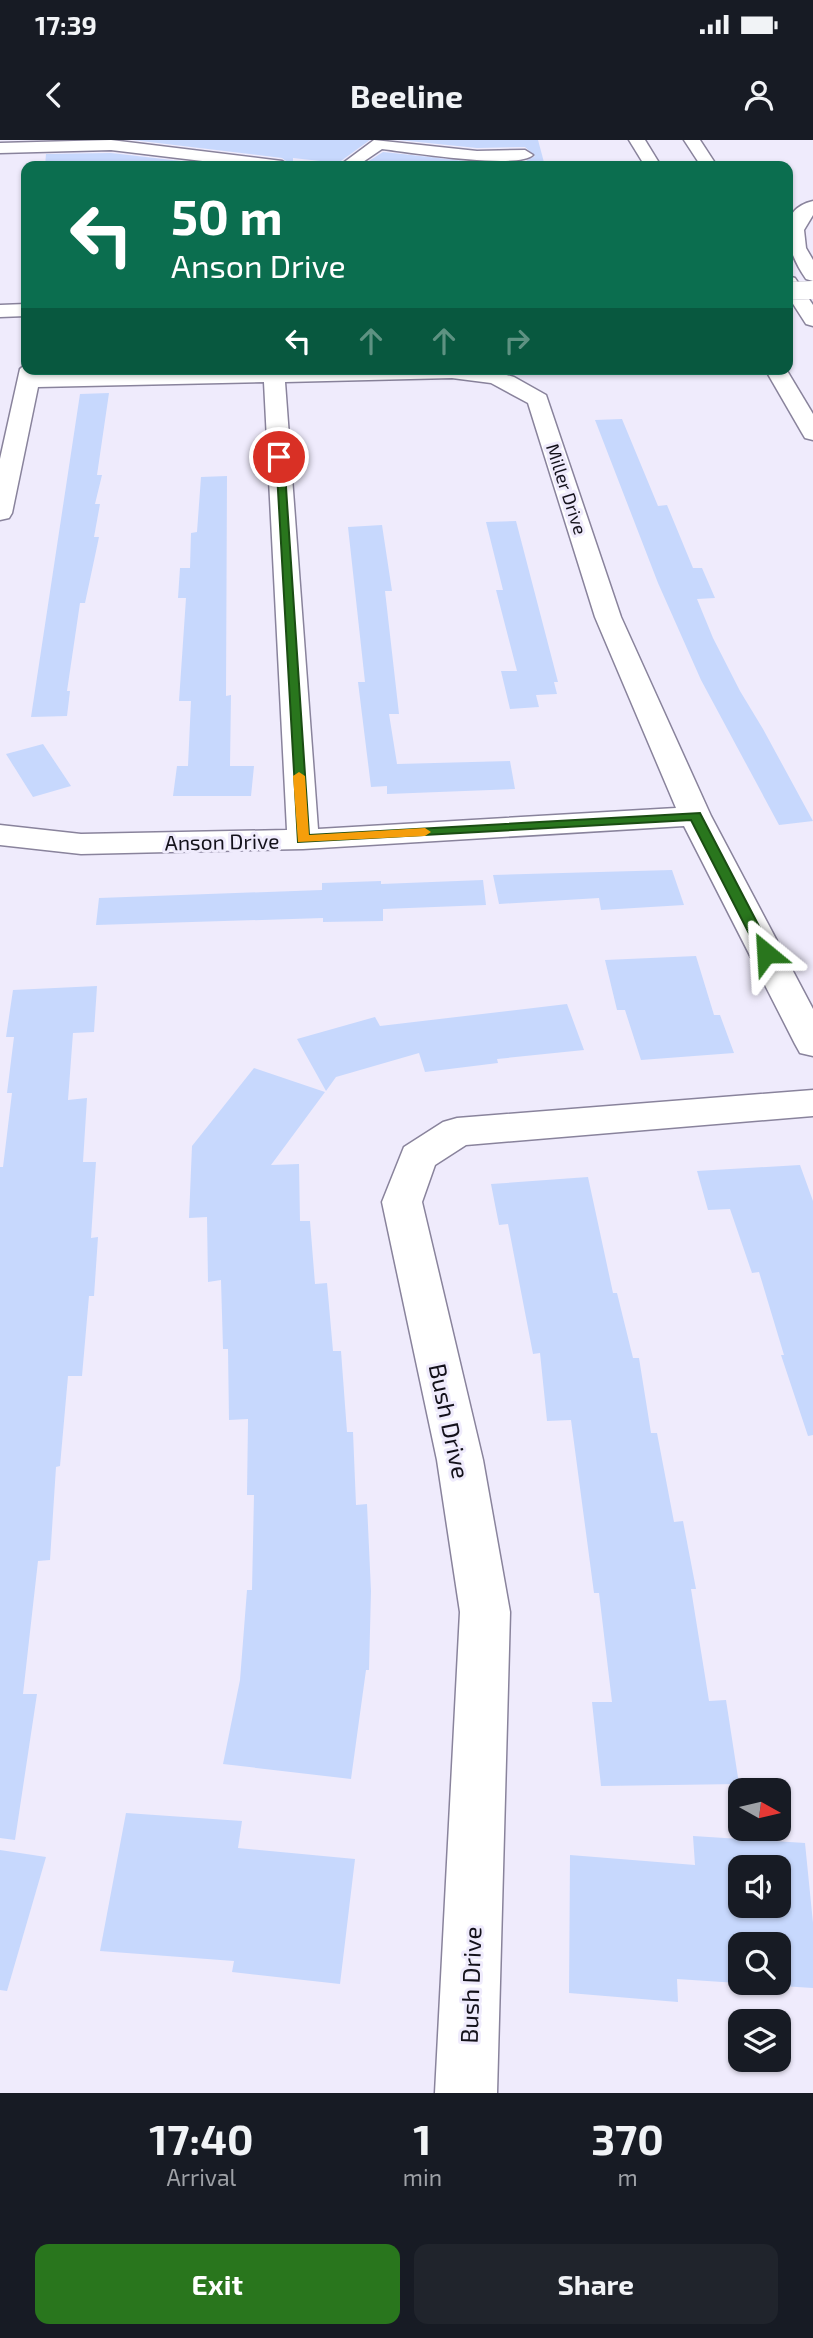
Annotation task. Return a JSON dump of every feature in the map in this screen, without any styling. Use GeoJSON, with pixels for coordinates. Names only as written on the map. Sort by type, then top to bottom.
{"type":"FeatureCollection","features":[{"type":"Feature","properties":{"kind":"main road"},"geometry":{"type":"LineString","coordinates":[[164,161],[200,140]]}},
{"type":"Feature","properties":{"kind":"main road"},"geometry":{"type":"LineString","coordinates":[[637,140],[650,161]]}},
{"type":"Feature","properties":{"kind":"main road"},"geometry":{"type":"LineString","coordinates":[[692,140],[706,161]]}},
{"type":"Feature","properties":{"kind":"main road"},"geometry":{"type":"LineString","coordinates":[[354,161],[382,142],[477,156],[525,155]]}},
{"type":"Feature","properties":{"kind":"main road"},"geometry":{"type":"LineString","coordinates":[[0,148],[98,145],[242,161]]}},
{"type":"Feature","properties":{"kind":"main road"},"geometry":{"type":"LineString","coordinates":[[813,206],[803,213],[796,228],[794,244],[813,275]]}},
{"type":"Feature","properties":{"kind":"main road"},"geometry":{"type":"LineString","coordinates":[[793,290],[813,320]]}},
{"type":"Feature","properties":{"kind":"main road"},"geometry":{"type":"LineString","coordinates":[[793,291],[813,290]]}},
{"type":"Feature","properties":{"kind":"main road"},"geometry":{"type":"LineString","coordinates":[[0,311],[21,310]]}},
{"type":"Feature","properties":{"kind":"main road"},"geometry":{"type":"LineString","coordinates":[[0,513],[30,375]]}},
{"type":"Feature","properties":{"kind":"main road","name":"Miller Drive"},"geometry":{"type":"LineString","coordinates":[[30,375],[318,375]]}},
{"type":"Feature","properties":{"kind":"main road","name":"Miller Drive"},"geometry":{"type":"LineString","coordinates":[[482,375],[513,382],[538,400],[608,617],[695,816],[813,1044]]}},
{"type":"Feature","properties":{"kind":"main road"},"geometry":{"type":"LineString","coordinates":[[779,375],[813,433]]}},
{"type":"Feature","properties":{"kind":"main road"},"geometry":{"type":"LineString","coordinates":[[274,376],[303,839]]}},
{"type":"Feature","properties":{"kind":"main road","name":"Anson Drive"},"geometry":{"type":"LineString","coordinates":[[0,835],[81,844],[303,839],[695,816]]}},
{"type":"Feature","properties":{"kind":"main road","name":"Bush Drive"},"geometry":{"type":"LineString","coordinates":[[466,2093],[485,1612],[460,1460],[402,1202],[418,1157],[457,1132],[813,1103]]}},
{"type":"Feature","properties":{"kind":"building"},"geometry":{"type":"Polygon","coordinates":[[[133,140],[370,140],[341,161],[293,158],[293,161],[286,161],[282,158],[133,140]]]}},
{"type":"Feature","properties":{"kind":"building"},"geometry":{"type":"Polygon","coordinates":[[[399,140],[538,140],[544,161],[526,161],[535,156],[525,147],[477,148],[399,140]]]}},
{"type":"Feature","properties":{"kind":"building"},"geometry":{"type":"Polygon","coordinates":[[[383,152],[466,161],[369,161],[383,152]]]}},
{"type":"Feature","properties":{"kind":"building"},"geometry":{"type":"Polygon","coordinates":[[[111,153],[181,161],[45,161],[46,154],[111,153]]]}},
{"type":"Feature","properties":{"kind":"building"},"geometry":{"type":"Polygon","coordinates":[[[109,393],[97,475],[102,475],[95,504],[100,504],[94,537],[99,537],[85,603],[80,603],[67,691],[70,691],[67,716],[31,717],[80,394],[109,393]]]}},
{"type":"Feature","properties":{"kind":"building"},"geometry":{"type":"Polygon","coordinates":[[[622,419],[658,506],[667,505],[693,568],[702,568],[715,598],[697,599],[713,638],[813,821],[779,825],[701,680],[658,583],[595,420],[622,419]]]}},
{"type":"Feature","properties":{"kind":"building"},"geometry":{"type":"Polygon","coordinates":[[[227,476],[226,696],[231,695],[230,766],[254,766],[251,796],[173,796],[177,766],[188,766],[191,701],[179,701],[186,598],[178,598],[180,568],[190,568],[191,533],[197,532],[201,477],[227,476]]]}},
{"type":"Feature","properties":{"kind":"building"},"geometry":{"type":"Polygon","coordinates":[[[516,521],[558,682],[554,682],[557,694],[536,695],[539,707],[510,709],[501,671],[517,671],[496,590],[503,590],[486,522],[516,521]]]}},
{"type":"Feature","properties":{"kind":"building"},"geometry":{"type":"Polygon","coordinates":[[[382,525],[392,591],[385,591],[399,714],[389,714],[397,764],[510,761],[515,789],[387,794],[387,786],[371,787],[358,682],[365,682],[348,527],[382,525]]]}},
{"type":"Feature","properties":{"kind":"building"},"geometry":{"type":"Polygon","coordinates":[[[43,744],[71,786],[33,797],[6,754],[43,744]]]}},
{"type":"Feature","properties":{"kind":"building"},"geometry":{"type":"Polygon","coordinates":[[[672,870],[684,905],[601,910],[599,898],[499,904],[493,875],[672,870]]]}},
{"type":"Feature","properties":{"kind":"building"},"geometry":{"type":"Polygon","coordinates":[[[483,880],[486,905],[383,909],[383,921],[323,922],[323,918],[96,925],[99,898],[322,890],[322,883],[483,880]]]}},
{"type":"Feature","properties":{"kind":"building"},"geometry":{"type":"Polygon","coordinates":[[[696,956],[714,1015],[720,1015],[734,1053],[641,1060],[625,1010],[617,1010],[605,960],[696,956]]]}},
{"type":"Feature","properties":{"kind":"building"},"geometry":{"type":"Polygon","coordinates":[[[97,986],[94,1032],[73,1033],[68,1100],[87,1098],[83,1162],[96,1162],[91,1238],[98,1237],[94,1296],[89,1296],[82,1376],[68,1376],[60,1466],[56,1467],[50,1560],[38,1561],[23,1694],[37,1694],[15,1840],[0,1838],[0,1167],[3,1167],[12,1093],[7,1093],[14,1037],[6,1037],[13,990],[97,986]]]}},
{"type":"Feature","properties":{"kind":"building"},"geometry":{"type":"Polygon","coordinates":[[[567,1004],[584,1050],[497,1059],[498,1063],[425,1072],[419,1053],[336,1077],[326,1091],[297,1039],[375,1017],[380,1026],[567,1004]]]}},
{"type":"Feature","properties":{"kind":"building"},"geometry":{"type":"Polygon","coordinates":[[[254,1068],[325,1092],[271,1165],[299,1164],[300,1221],[310,1221],[315,1284],[327,1283],[333,1351],[341,1351],[347,1432],[353,1432],[356,1505],[367,1504],[371,1591],[369,1670],[366,1670],[351,1779],[223,1764],[240,1680],[247,1590],[252,1590],[254,1495],[247,1495],[248,1419],[229,1420],[228,1349],[223,1349],[221,1280],[208,1282],[207,1217],[189,1218],[192,1146],[254,1068]]]}},
{"type":"Feature","properties":{"kind":"building"},"geometry":{"type":"Polygon","coordinates":[[[800,1165],[813,1201],[813,1435],[808,1436],[781,1355],[784,1355],[759,1272],[752,1273],[730,1209],[708,1210],[697,1171],[800,1165]]]}},
{"type":"Feature","properties":{"kind":"building"},"geometry":{"type":"Polygon","coordinates":[[[588,1177],[613,1293],[617,1293],[633,1358],[639,1358],[651,1433],[657,1433],[674,1522],[683,1521],[696,1589],[691,1589],[709,1701],[726,1700],[738,1778],[728,1778],[728,1784],[601,1786],[592,1702],[612,1702],[599,1593],[594,1593],[571,1420],[547,1421],[540,1353],[533,1354],[508,1224],[499,1225],[491,1184],[588,1177]]]}},
{"type":"Feature","properties":{"kind":"building"},"geometry":{"type":"Polygon","coordinates":[[[126,1813],[242,1821],[238,1848],[355,1859],[340,1984],[232,1972],[234,1961],[100,1951],[126,1813]]]}},
{"type":"Feature","properties":{"kind":"building"},"geometry":{"type":"Polygon","coordinates":[[[693,1836],[728,1838],[728,1841],[805,1843],[813,1923],[813,1988],[791,1987],[791,1932],[728,1932],[728,1982],[677,1979],[678,2002],[569,1993],[570,1855],[695,1865],[693,1836]]]}},
{"type":"Feature","properties":{"kind":"building"},"geometry":{"type":"Polygon","coordinates":[[[0,1850],[46,1857],[7,1991],[0,1990],[0,1850]]]}},
{"type":"Feature","properties":{"kind":"slow traffic"},"geometry":{"type":"LineString","coordinates":[[299,776],[303,839],[425,832]]}},
{"type":"Feature","properties":{"kind":"route"},"geometry":{"type":"LineString","coordinates":[[279,457],[303,839],[695,816],[766,953]]}}]}
